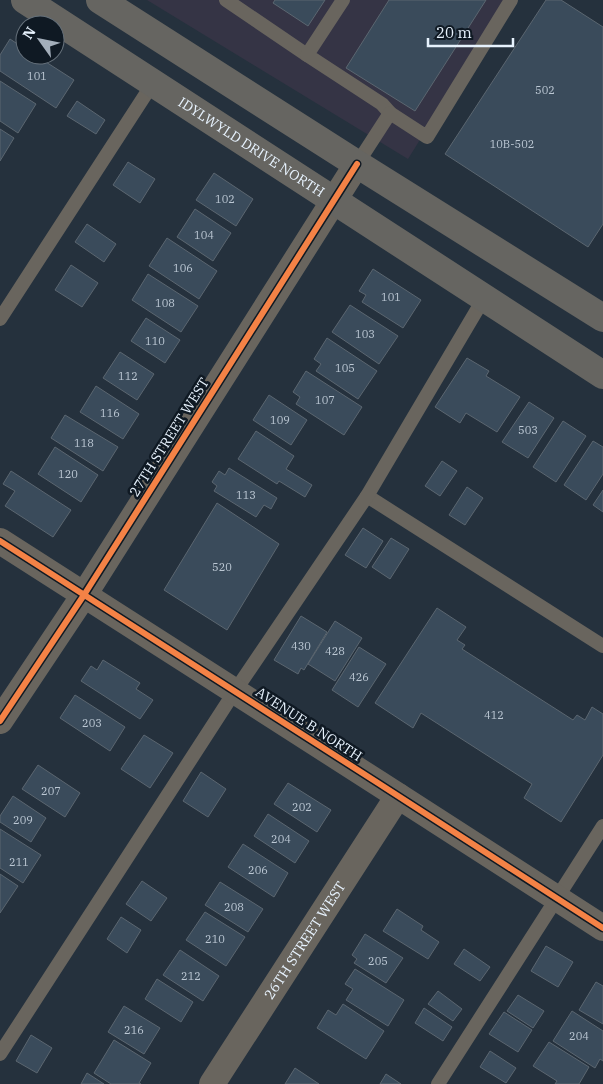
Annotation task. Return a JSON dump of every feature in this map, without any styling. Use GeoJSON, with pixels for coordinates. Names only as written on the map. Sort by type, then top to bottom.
{"type":"FeatureCollection","features":[{"type":"Feature","properties":{"kind":"main road","name":"IDYLWYLD DRIVE NORTH"},"geometry":{"type":"LineString","coordinates":[[25,0],[603,375]]}},
{"type":"Feature","properties":{"kind":"main road"},"geometry":{"type":"LineString","coordinates":[[100,0],[603,318]]}},
{"type":"Feature","properties":{"kind":"street","name":"27TH STREET WEST"},"geometry":{"type":"LineString","coordinates":[[0,721],[84,595],[357,164]]}},
{"type":"Feature","properties":{"kind":"street","name":"AVENUE B NORTH"},"geometry":{"type":"LineString","coordinates":[[0,541],[603,928]]}},
{"type":"Feature","properties":{"kind":"street","name":"26TH STREET WEST"},"geometry":{"type":"LineString","coordinates":[[212,1084],[398,796]]}},
{"type":"Feature","properties":{"kind":"lane"},"geometry":{"type":"LineString","coordinates":[[226,0],[382,104],[390,113],[427,137],[511,0]]}},
{"type":"Feature","properties":{"kind":"lane"},"geometry":{"type":"LineString","coordinates":[[307,55],[343,0]]}},
{"type":"Feature","properties":{"kind":"lane"},"geometry":{"type":"LineString","coordinates":[[0,319],[153,83]]}},
{"type":"Feature","properties":{"kind":"lane"},"geometry":{"type":"LineString","coordinates":[[357,164],[390,113]]}},
{"type":"Feature","properties":{"kind":"lane"},"geometry":{"type":"LineString","coordinates":[[0,1054],[235,691],[367,496],[484,298]]}},
{"type":"Feature","properties":{"kind":"lane"},"geometry":{"type":"LineString","coordinates":[[367,496],[603,646]]}},
{"type":"Feature","properties":{"kind":"lane"},"geometry":{"type":"LineString","coordinates":[[438,1084],[603,826]]}},
{"type":"Feature","properties":{"kind":"shaded area"},"geometry":{"type":"Polygon","coordinates":[[[147,0],[507,0],[408,159],[147,0]]]}},
{"type":"Feature","properties":{"kind":"building"},"geometry":{"type":"Polygon","coordinates":[[[275,0],[325,0],[308,26],[273,3],[275,0]]]}},
{"type":"Feature","properties":{"kind":"building"},"geometry":{"type":"Polygon","coordinates":[[[389,0],[486,0],[415,111],[346,68],[389,0]]]}},
{"type":"Feature","properties":{"kind":"building"},"geometry":{"type":"Polygon","coordinates":[[[546,0],[561,0],[603,27],[603,224],[588,247],[445,154],[546,0]]]}},
{"type":"Feature","properties":{"kind":"building"},"geometry":{"type":"Polygon","coordinates":[[[10,39],[15,42],[15,65],[51,65],[74,80],[56,108],[0,71],[0,55],[10,39]]]}},
{"type":"Feature","properties":{"kind":"building"},"geometry":{"type":"Polygon","coordinates":[[[0,81],[36,104],[18,133],[0,121],[0,81]]]}},
{"type":"Feature","properties":{"kind":"building"},"geometry":{"type":"Polygon","coordinates":[[[77,101],[105,120],[96,134],[67,116],[77,101]]]}},
{"type":"Feature","properties":{"kind":"building"},"geometry":{"type":"Polygon","coordinates":[[[0,129],[14,138],[0,161],[0,129]]]}},
{"type":"Feature","properties":{"kind":"building"},"geometry":{"type":"Polygon","coordinates":[[[128,162],[155,179],[140,203],[113,185],[128,162]]]}},
{"type":"Feature","properties":{"kind":"building"},"geometry":{"type":"Polygon","coordinates":[[[214,173],[253,199],[236,226],[196,200],[214,173]]]}},
{"type":"Feature","properties":{"kind":"building"},"geometry":{"type":"Polygon","coordinates":[[[195,209],[231,233],[213,261],[177,237],[195,209]]]}},
{"type":"Feature","properties":{"kind":"building"},"geometry":{"type":"Polygon","coordinates":[[[87,224],[116,244],[104,262],[75,242],[87,224]]]}},
{"type":"Feature","properties":{"kind":"building"},"geometry":{"type":"Polygon","coordinates":[[[167,238],[217,271],[199,299],[149,266],[167,238]]]}},
{"type":"Feature","properties":{"kind":"building"},"geometry":{"type":"Polygon","coordinates":[[[71,265],[98,283],[82,307],[55,290],[71,265]]]}},
{"type":"Feature","properties":{"kind":"building"},"geometry":{"type":"Polygon","coordinates":[[[373,269],[421,300],[403,328],[362,302],[366,295],[359,291],[373,269]]]}},
{"type":"Feature","properties":{"kind":"building"},"geometry":{"type":"Polygon","coordinates":[[[148,274],[198,306],[181,332],[132,300],[148,274]]]}},
{"type":"Feature","properties":{"kind":"building"},"geometry":{"type":"Polygon","coordinates":[[[350,305],[398,336],[379,364],[332,332],[350,305]]]}},
{"type":"Feature","properties":{"kind":"building"},"geometry":{"type":"Polygon","coordinates":[[[146,318],[180,340],[165,363],[131,341],[146,318]]]}},
{"type":"Feature","properties":{"kind":"building"},"geometry":{"type":"Polygon","coordinates":[[[327,338],[377,371],[358,399],[316,371],[321,364],[314,359],[327,338]]]}},
{"type":"Feature","properties":{"kind":"building"},"geometry":{"type":"Polygon","coordinates":[[[120,352],[154,374],[137,400],[103,378],[120,352]]]}},
{"type":"Feature","properties":{"kind":"building"},"geometry":{"type":"Polygon","coordinates":[[[467,358],[489,371],[486,376],[520,397],[497,432],[466,413],[460,423],[435,407],[467,358]]]}},
{"type":"Feature","properties":{"kind":"building"},"geometry":{"type":"Polygon","coordinates":[[[306,371],[362,407],[344,435],[296,404],[300,397],[293,392],[306,371]]]}},
{"type":"Feature","properties":{"kind":"building"},"geometry":{"type":"Polygon","coordinates":[[[96,386],[139,414],[123,439],[80,412],[96,386]]]}},
{"type":"Feature","properties":{"kind":"building"},"geometry":{"type":"Polygon","coordinates":[[[269,395],[307,420],[291,445],[253,420],[269,395]]]}},
{"type":"Feature","properties":{"kind":"building"},"geometry":{"type":"Polygon","coordinates":[[[529,402],[554,418],[528,458],[502,442],[529,402]]]}},
{"type":"Feature","properties":{"kind":"building"},"geometry":{"type":"Polygon","coordinates":[[[65,415],[118,447],[103,471],[51,438],[65,415]]]}},
{"type":"Feature","properties":{"kind":"building"},"geometry":{"type":"Polygon","coordinates":[[[563,421],[586,436],[556,482],[533,467],[563,421]]]}},
{"type":"Feature","properties":{"kind":"building"},"geometry":{"type":"Polygon","coordinates":[[[256,431],[294,456],[286,469],[312,485],[305,497],[279,481],[277,484],[238,459],[256,431]]]}},
{"type":"Feature","properties":{"kind":"building"},"geometry":{"type":"Polygon","coordinates":[[[593,441],[603,447],[603,474],[586,500],[564,485],[593,441]]]}},
{"type":"Feature","properties":{"kind":"building"},"geometry":{"type":"Polygon","coordinates":[[[55,447],[98,475],[81,502],[38,474],[55,447]]]}},
{"type":"Feature","properties":{"kind":"building"},"geometry":{"type":"Polygon","coordinates":[[[442,461],[457,471],[440,496],[425,486],[442,461]]]}},
{"type":"Feature","properties":{"kind":"building"},"geometry":{"type":"Polygon","coordinates":[[[229,468],[277,498],[271,509],[264,505],[256,517],[214,491],[217,486],[212,482],[219,471],[225,475],[229,468]]]}},
{"type":"Feature","properties":{"kind":"building"},"geometry":{"type":"Polygon","coordinates":[[[11,471],[71,510],[53,537],[5,506],[15,491],[3,484],[11,471]]]}},
{"type":"Feature","properties":{"kind":"building"},"geometry":{"type":"Polygon","coordinates":[[[467,487],[483,498],[465,525],[449,515],[467,487]]]}},
{"type":"Feature","properties":{"kind":"building"},"geometry":{"type":"Polygon","coordinates":[[[603,490],[603,512],[593,505],[603,490]]]}},
{"type":"Feature","properties":{"kind":"building"},"geometry":{"type":"Polygon","coordinates":[[[217,503],[279,544],[227,630],[164,590],[217,503]]]}},
{"type":"Feature","properties":{"kind":"building"},"geometry":{"type":"Polygon","coordinates":[[[363,528],[383,541],[366,568],[345,555],[363,528]]]}},
{"type":"Feature","properties":{"kind":"building"},"geometry":{"type":"Polygon","coordinates":[[[391,538],[409,549],[390,579],[372,567],[391,538]]]}},
{"type":"Feature","properties":{"kind":"building"},"geometry":{"type":"Polygon","coordinates":[[[437,608],[466,627],[457,640],[465,645],[462,649],[573,720],[577,715],[585,720],[592,707],[603,714],[603,755],[561,822],[524,798],[532,784],[421,713],[413,728],[375,703],[437,608]]]}},
{"type":"Feature","properties":{"kind":"building"},"geometry":{"type":"Polygon","coordinates":[[[301,616],[327,632],[304,670],[301,668],[298,674],[274,660],[301,616]]]}},
{"type":"Feature","properties":{"kind":"building"},"geometry":{"type":"Polygon","coordinates":[[[335,621],[362,638],[335,681],[308,664],[335,621]]]}},
{"type":"Feature","properties":{"kind":"building"},"geometry":{"type":"Polygon","coordinates":[[[359,647],[386,664],[358,707],[332,690],[359,647]]]}},
{"type":"Feature","properties":{"kind":"building"},"geometry":{"type":"Polygon","coordinates":[[[103,660],[140,683],[136,689],[153,700],[140,719],[81,681],[91,666],[97,670],[103,660]]]}},
{"type":"Feature","properties":{"kind":"building"},"geometry":{"type":"Polygon","coordinates":[[[75,695],[125,727],[110,751],[60,718],[75,695]]]}},
{"type":"Feature","properties":{"kind":"building"},"geometry":{"type":"Polygon","coordinates":[[[144,735],[173,753],[150,788],[121,769],[144,735]]]}},
{"type":"Feature","properties":{"kind":"building"},"geometry":{"type":"Polygon","coordinates":[[[38,765],[80,793],[65,817],[22,789],[38,765]]]}},
{"type":"Feature","properties":{"kind":"building"},"geometry":{"type":"Polygon","coordinates":[[[201,772],[226,789],[208,817],[183,801],[201,772]]]}},
{"type":"Feature","properties":{"kind":"building"},"geometry":{"type":"Polygon","coordinates":[[[288,783],[331,810],[317,832],[274,804],[288,783]]]}},
{"type":"Feature","properties":{"kind":"building"},"geometry":{"type":"Polygon","coordinates":[[[13,796],[46,818],[31,842],[0,822],[0,816],[13,796]]]}},
{"type":"Feature","properties":{"kind":"building"},"geometry":{"type":"Polygon","coordinates":[[[268,814],[309,841],[295,863],[254,836],[268,814]]]}},
{"type":"Feature","properties":{"kind":"building"},"geometry":{"type":"Polygon","coordinates":[[[0,829],[41,855],[23,883],[0,868],[0,829]]]}},
{"type":"Feature","properties":{"kind":"building"},"geometry":{"type":"Polygon","coordinates":[[[243,844],[288,873],[274,897],[228,867],[243,844]]]}},
{"type":"Feature","properties":{"kind":"building"},"geometry":{"type":"Polygon","coordinates":[[[0,874],[18,886],[0,913],[0,874]]]}},
{"type":"Feature","properties":{"kind":"building"},"geometry":{"type":"Polygon","coordinates":[[[142,881],[167,898],[151,921],[126,904],[142,881]]]}},
{"type":"Feature","properties":{"kind":"building"},"geometry":{"type":"Polygon","coordinates":[[[220,882],[263,909],[248,932],[205,905],[220,882]]]}},
{"type":"Feature","properties":{"kind":"building"},"geometry":{"type":"Polygon","coordinates":[[[397,909],[423,926],[421,930],[439,942],[428,959],[383,931],[397,909]]]}},
{"type":"Feature","properties":{"kind":"building"},"geometry":{"type":"Polygon","coordinates":[[[205,912],[245,937],[226,966],[186,940],[205,912]]]}},
{"type":"Feature","properties":{"kind":"building"},"geometry":{"type":"Polygon","coordinates":[[[121,917],[141,930],[127,953],[107,939],[121,917]]]}},
{"type":"Feature","properties":{"kind":"building"},"geometry":{"type":"Polygon","coordinates":[[[365,934],[403,958],[386,983],[354,963],[357,959],[352,955],[365,934]]]}},
{"type":"Feature","properties":{"kind":"building"},"geometry":{"type":"Polygon","coordinates":[[[546,946],[573,962],[558,987],[531,971],[546,946]]]}},
{"type":"Feature","properties":{"kind":"building"},"geometry":{"type":"Polygon","coordinates":[[[464,949],[490,967],[480,981],[454,964],[464,949]]]}},
{"type":"Feature","properties":{"kind":"building"},"geometry":{"type":"Polygon","coordinates":[[[180,950],[219,976],[203,1001],[163,975],[180,950]]]}},
{"type":"Feature","properties":{"kind":"building"},"geometry":{"type":"Polygon","coordinates":[[[355,969],[404,1000],[388,1026],[346,1000],[353,989],[345,984],[355,969]]]}},
{"type":"Feature","properties":{"kind":"building"},"geometry":{"type":"Polygon","coordinates":[[[157,979],[193,1002],[181,1022],[145,999],[157,979]]]}},
{"type":"Feature","properties":{"kind":"building"},"geometry":{"type":"Polygon","coordinates":[[[596,982],[603,986],[603,1024],[579,1010],[596,982]]]}},
{"type":"Feature","properties":{"kind":"building"},"geometry":{"type":"Polygon","coordinates":[[[438,991],[462,1009],[453,1021],[428,1004],[438,991]]]}},
{"type":"Feature","properties":{"kind":"building"},"geometry":{"type":"Polygon","coordinates":[[[518,995],[544,1011],[533,1028],[507,1011],[518,995]]]}},
{"type":"Feature","properties":{"kind":"building"},"geometry":{"type":"Polygon","coordinates":[[[343,1004],[384,1031],[366,1059],[317,1028],[328,1010],[336,1015],[343,1004]]]}},
{"type":"Feature","properties":{"kind":"building"},"geometry":{"type":"Polygon","coordinates":[[[124,1006],[160,1028],[144,1054],[108,1032],[124,1006]]]}},
{"type":"Feature","properties":{"kind":"building"},"geometry":{"type":"Polygon","coordinates":[[[424,1008],[452,1027],[443,1041],[415,1023],[424,1008]]]}},
{"type":"Feature","properties":{"kind":"building"},"geometry":{"type":"Polygon","coordinates":[[[572,1011],[603,1031],[603,1061],[600,1059],[595,1068],[553,1041],[572,1011]]]}},
{"type":"Feature","properties":{"kind":"building"},"geometry":{"type":"Polygon","coordinates":[[[504,1012],[532,1030],[518,1052],[489,1034],[504,1012]]]}},
{"type":"Feature","properties":{"kind":"building"},"geometry":{"type":"Polygon","coordinates":[[[31,1035],[52,1048],[37,1073],[16,1061],[31,1035]]]}},
{"type":"Feature","properties":{"kind":"building"},"geometry":{"type":"Polygon","coordinates":[[[114,1040],[151,1063],[139,1083],[141,1084],[111,1084],[94,1073],[114,1040]]]}},
{"type":"Feature","properties":{"kind":"building"},"geometry":{"type":"Polygon","coordinates":[[[549,1042],[589,1067],[579,1084],[555,1084],[557,1081],[533,1066],[549,1042]]]}},
{"type":"Feature","properties":{"kind":"building"},"geometry":{"type":"Polygon","coordinates":[[[490,1051],[516,1068],[506,1083],[480,1067],[490,1051]]]}},
{"type":"Feature","properties":{"kind":"building"},"geometry":{"type":"Polygon","coordinates":[[[295,1068],[319,1084],[285,1084],[295,1068]]]}},
{"type":"Feature","properties":{"kind":"building"},"geometry":{"type":"Polygon","coordinates":[[[87,1073],[104,1084],[81,1084],[87,1073]]]}},
{"type":"Feature","properties":{"kind":"building"},"geometry":{"type":"Polygon","coordinates":[[[386,1074],[401,1084],[380,1084],[386,1074]]]}},
{"type":"Feature","properties":{"kind":"cycle path"},"geometry":{"type":"LineString","coordinates":[[0,721],[84,595],[357,164]]}},
{"type":"Feature","properties":{"kind":"cycle path"},"geometry":{"type":"LineString","coordinates":[[0,541],[603,928]]}}]}
